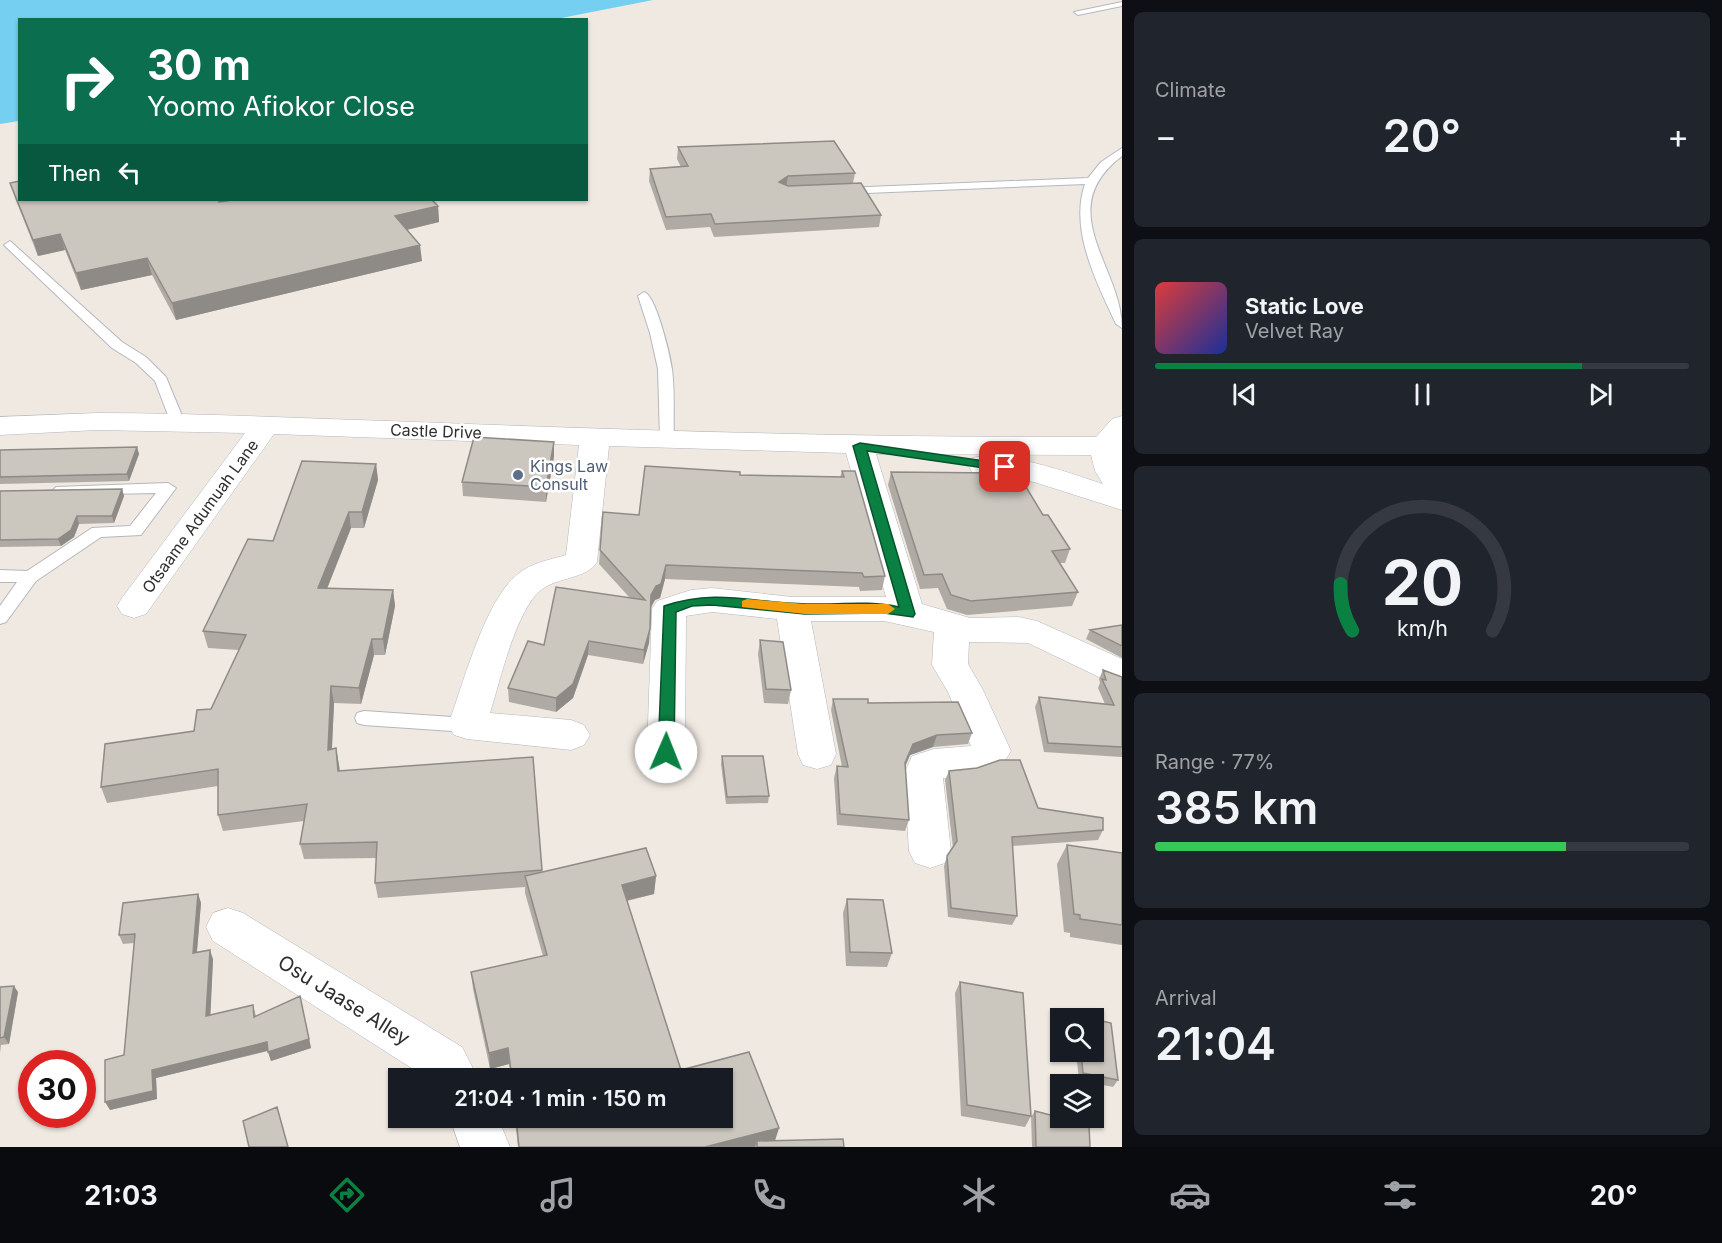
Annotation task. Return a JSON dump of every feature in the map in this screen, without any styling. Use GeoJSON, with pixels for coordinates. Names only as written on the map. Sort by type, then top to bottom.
{"type":"FeatureCollection","features":[{"type":"Feature","properties":{"kind":"street","name":"Castle Drive"},"geometry":{"type":"LineString","coordinates":[[0,426],[60,421],[178,423],[595,436],[1115,457]]}},
{"type":"Feature","properties":{"kind":"street","name":"Otsaame Adumuah Lane"},"geometry":{"type":"LineString","coordinates":[[134,606],[266,426]]}},
{"type":"Feature","properties":{"kind":"street"},"geometry":{"type":"LineString","coordinates":[[571,735],[467,725],[507,611],[515,596],[526,583],[540,574],[581,562],[595,436]]}},
{"type":"Feature","properties":{"kind":"street","name":"Castle Drive"},"geometry":{"type":"LineString","coordinates":[[866,447],[1038,473],[1122,500]]}},
{"type":"Feature","properties":{"kind":"street"},"geometry":{"type":"LineString","coordinates":[[866,447],[908,614]]}},
{"type":"Feature","properties":{"kind":"street"},"geometry":{"type":"LineString","coordinates":[[666,752],[669,609],[691,602],[712,600],[792,609],[884,609],[930,618],[952,627],[969,630],[1019,629],[1037,633],[1122,675]]}},
{"type":"Feature","properties":{"kind":"street"},"geometry":{"type":"LineString","coordinates":[[792,609],[817,754]]}},
{"type":"Feature","properties":{"kind":"street"},"geometry":{"type":"LineString","coordinates":[[930,851],[923,774],[926,767],[937,763],[977,760],[987,757],[992,751],[965,690],[950,665],[952,627]]}},
{"type":"Feature","properties":{"kind":"street","name":"Osu Jaase Alley"},"geometry":{"type":"LineString","coordinates":[[228,927],[445,1064],[448,1068]]}},
{"type":"Feature","properties":{"kind":"street"},"geometry":{"type":"LineString","coordinates":[[478,1128],[485,1147]]}},
{"type":"Feature","properties":{"kind":"lane"},"geometry":{"type":"LineString","coordinates":[[1078,12],[1122,4]]}},
{"type":"Feature","properties":{"kind":"lane"},"geometry":{"type":"LineString","coordinates":[[1122,151],[1091,181],[1085,206],[1091,243],[1107,294],[1122,324]]}},
{"type":"Feature","properties":{"kind":"lane"},"geometry":{"type":"LineString","coordinates":[[833,191],[1091,181]]}},
{"type":"Feature","properties":{"kind":"lane"},"geometry":{"type":"LineString","coordinates":[[10,245],[117,345],[141,360],[161,380],[178,423]]}},
{"type":"Feature","properties":{"kind":"lane"},"geometry":{"type":"LineString","coordinates":[[644,296],[666,369],[668,439]]}},
{"type":"Feature","properties":{"kind":"lane"},"geometry":{"type":"LineString","coordinates":[[0,618],[30,577],[98,532],[135,531],[168,488],[48,490]]}},
{"type":"Feature","properties":{"kind":"lane"},"geometry":{"type":"LineString","coordinates":[[0,576],[30,577]]}},
{"type":"Feature","properties":{"kind":"lane"},"geometry":{"type":"LineString","coordinates":[[364,718],[467,725]]}},
{"type":"Feature","properties":{"kind":"water"},"geometry":{"type":"Polygon","coordinates":[[[0,0],[653,0],[561,18],[18,18],[18,121],[0,124],[0,0]]]}},
{"type":"Feature","properties":{"kind":"building"},"geometry":{"type":"Polygon","coordinates":[[[834,141],[855,173],[788,176],[779,182],[788,186],[861,183],[881,215],[715,224],[711,214],[666,217],[650,169],[688,166],[678,147],[834,141]]]}},
{"type":"Feature","properties":{"kind":"building"},"geometry":{"type":"Polygon","coordinates":[[[18,181],[18,201],[433,201],[438,206],[395,216],[420,245],[172,303],[147,258],[76,273],[60,234],[33,240],[10,183],[18,181]]]}},
{"type":"Feature","properties":{"kind":"building"},"geometry":{"type":"Polygon","coordinates":[[[474,437],[554,442],[546,487],[462,482],[474,437]]]}},
{"type":"Feature","properties":{"kind":"building"},"geometry":{"type":"Polygon","coordinates":[[[137,447],[127,474],[0,477],[0,450],[137,447]]]}},
{"type":"Feature","properties":{"kind":"building"},"geometry":{"type":"Polygon","coordinates":[[[302,461],[376,464],[362,512],[349,512],[318,588],[393,590],[383,639],[372,639],[359,688],[331,686],[328,750],[336,748],[338,771],[533,757],[542,870],[375,883],[377,842],[300,844],[307,804],[218,815],[218,769],[101,787],[105,744],[194,731],[197,710],[211,709],[246,635],[203,631],[248,539],[273,541],[302,461]]]}},
{"type":"Feature","properties":{"kind":"building"},"geometry":{"type":"Polygon","coordinates":[[[645,466],[740,472],[740,475],[844,477],[842,471],[855,471],[885,576],[864,577],[862,573],[666,565],[661,584],[656,586],[651,595],[650,629],[644,650],[589,641],[573,684],[556,698],[508,688],[528,641],[544,645],[556,587],[645,600],[600,550],[603,512],[639,515],[645,466]]]}},
{"type":"Feature","properties":{"kind":"building"},"geometry":{"type":"Polygon","coordinates":[[[891,472],[997,473],[1020,477],[1043,515],[1048,515],[1070,549],[1052,551],[1078,592],[971,601],[951,595],[942,574],[924,575],[891,472]]]}},
{"type":"Feature","properties":{"kind":"building"},"geometry":{"type":"Polygon","coordinates":[[[122,489],[112,516],[77,516],[71,530],[58,539],[0,540],[0,491],[122,489]]]}},
{"type":"Feature","properties":{"kind":"building"},"geometry":{"type":"Polygon","coordinates":[[[1122,625],[1122,646],[1090,630],[1122,625]]]}},
{"type":"Feature","properties":{"kind":"building"},"geometry":{"type":"Polygon","coordinates":[[[760,640],[783,642],[791,690],[766,689],[760,640]]]}},
{"type":"Feature","properties":{"kind":"building"},"geometry":{"type":"Polygon","coordinates":[[[1103,670],[1122,677],[1122,747],[1048,743],[1039,697],[1114,705],[1102,679],[1106,680],[1103,670]]]}},
{"type":"Feature","properties":{"kind":"building"},"geometry":{"type":"Polygon","coordinates":[[[833,699],[868,699],[868,703],[958,702],[972,733],[937,735],[913,744],[905,763],[909,820],[840,814],[837,766],[848,767],[833,699]]]}},
{"type":"Feature","properties":{"kind":"building"},"geometry":{"type":"Polygon","coordinates":[[[722,756],[763,756],[769,796],[727,797],[722,756]]]}},
{"type":"Feature","properties":{"kind":"building"},"geometry":{"type":"Polygon","coordinates":[[[1000,760],[1020,760],[1038,808],[1103,818],[1103,830],[1012,837],[1017,916],[951,908],[947,856],[957,841],[949,771],[977,768],[1000,760]]]}},
{"type":"Feature","properties":{"kind":"building"},"geometry":{"type":"Polygon","coordinates":[[[1067,845],[1122,853],[1122,925],[1080,919],[1080,915],[1074,914],[1067,845]]]}},
{"type":"Feature","properties":{"kind":"building"},"geometry":{"type":"Polygon","coordinates":[[[646,848],[656,876],[622,885],[680,1068],[511,1068],[508,1048],[489,1053],[471,972],[547,955],[525,876],[646,848]]]}},
{"type":"Feature","properties":{"kind":"building"},"geometry":{"type":"Polygon","coordinates":[[[198,894],[193,953],[210,950],[206,1016],[253,1005],[254,1017],[300,996],[309,1039],[268,1052],[267,1042],[152,1070],[153,1091],[105,1102],[105,1060],[124,1055],[135,934],[119,935],[123,903],[198,894]]]}},
{"type":"Feature","properties":{"kind":"building"},"geometry":{"type":"Polygon","coordinates":[[[847,899],[883,900],[892,953],[850,952],[847,899]]]}},
{"type":"Feature","properties":{"kind":"building"},"geometry":{"type":"Polygon","coordinates":[[[960,982],[1023,993],[1031,1116],[967,1105],[960,982]]]}},
{"type":"Feature","properties":{"kind":"building"},"geometry":{"type":"Polygon","coordinates":[[[14,986],[4,1037],[0,1038],[0,987],[14,986]]]}},
{"type":"Feature","properties":{"kind":"building"},"geometry":{"type":"Polygon","coordinates":[[[1104,1021],[1111,1023],[1118,1080],[1104,1077],[1104,1074],[1083,1073],[1082,1062],[1104,1062],[1104,1021]]]}},
{"type":"Feature","properties":{"kind":"building"},"geometry":{"type":"Polygon","coordinates":[[[749,1052],[779,1128],[705,1147],[519,1147],[517,1128],[733,1128],[733,1068],[689,1068],[749,1052]]]}},
{"type":"Feature","properties":{"kind":"building"},"geometry":{"type":"Polygon","coordinates":[[[277,1107],[288,1147],[249,1147],[243,1121],[277,1107]]]}},
{"type":"Feature","properties":{"kind":"building"},"geometry":{"type":"Polygon","coordinates":[[[1035,1111],[1050,1115],[1050,1128],[1089,1128],[1090,1147],[1036,1147],[1035,1111]]]}},
{"type":"Feature","properties":{"kind":"building"},"geometry":{"type":"Polygon","coordinates":[[[843,1139],[844,1147],[757,1147],[757,1141],[843,1139]]]}},
{"type":"Feature","properties":{"kind":"slow traffic"},"geometry":{"type":"LineString","coordinates":[[747,604],[818,610],[888,609]]}},
{"type":"Feature","properties":{"kind":"place","name":"Kings Law Consult"},"geometry":{"type":"Point","coordinates":[518,475]}},
{"type":"Feature","properties":{"kind":"route"},"geometry":{"type":"LineString","coordinates":[[666,752],[669,609],[691,602],[712,600],[792,609],[884,609],[908,614],[860,446],[1005,467]]}}]}
